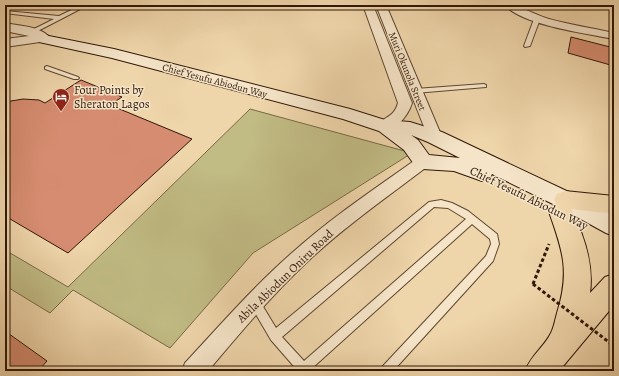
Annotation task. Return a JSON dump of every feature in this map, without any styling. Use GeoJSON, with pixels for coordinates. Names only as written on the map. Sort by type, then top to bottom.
{"type":"FeatureCollection","features":[{"type":"Feature","properties":{"kind":"highway"},"geometry":{"type":"LineString","coordinates":[[562,343],[575,301],[578,271],[574,246],[563,206],[614,205]]}},
{"type":"Feature","properties":{"kind":"highway"},"geometry":{"type":"LineString","coordinates":[[540,371],[562,343],[614,286]]}},
{"type":"Feature","properties":{"kind":"main road","name":"Chief Yesufu Abiodun Way"},"geometry":{"type":"LineString","coordinates":[[38,36],[114,54],[350,115],[384,126],[410,128],[435,137],[563,206],[614,242]]}},
{"type":"Feature","properties":{"kind":"main road","name":"Chief Yesufu Abiodun Way"},"geometry":{"type":"LineString","coordinates":[[384,126],[411,145],[423,162],[449,162],[476,170],[614,226]]}},
{"type":"Feature","properties":{"kind":"street","name":"Muri Okunola Street"},"geometry":{"type":"LineString","coordinates":[[368,5],[405,103],[403,112],[397,119],[384,126]]}},
{"type":"Feature","properties":{"kind":"street","name":"Muri Okunola Street"},"geometry":{"type":"LineString","coordinates":[[381,5],[415,92],[435,137]]}},
{"type":"Feature","properties":{"kind":"street"},"geometry":{"type":"LineString","coordinates":[[510,5],[514,9],[537,19],[614,36]]}},
{"type":"Feature","properties":{"kind":"street"},"geometry":{"type":"LineString","coordinates":[[5,27],[38,36]]}},
{"type":"Feature","properties":{"kind":"street"},"geometry":{"type":"LineString","coordinates":[[5,43],[38,36]]}},
{"type":"Feature","properties":{"kind":"street","name":"Abila Abiodun Oniru Road"},"geometry":{"type":"LineString","coordinates":[[193,371],[254,302],[300,257],[334,228],[423,162]]}},
{"type":"Feature","properties":{"kind":"lane"},"geometry":{"type":"LineString","coordinates":[[38,36],[60,18],[86,5]]}},
{"type":"Feature","properties":{"kind":"lane"},"geometry":{"type":"LineString","coordinates":[[5,12],[60,18]]}},
{"type":"Feature","properties":{"kind":"lane"},"geometry":{"type":"LineString","coordinates":[[527,46],[537,19]]}},
{"type":"Feature","properties":{"kind":"lane"},"geometry":{"type":"LineString","coordinates":[[47,68],[76,78]]}},
{"type":"Feature","properties":{"kind":"lane"},"geometry":{"type":"LineString","coordinates":[[415,92],[484,86]]}},
{"type":"Feature","properties":{"kind":"lane"},"geometry":{"type":"LineString","coordinates":[[275,336],[432,204],[441,202],[451,205],[472,219],[494,237],[495,244],[490,258],[386,371]]}},
{"type":"Feature","properties":{"kind":"lane"},"geometry":{"type":"LineString","coordinates":[[254,302],[275,336],[304,370],[472,219]]}},
{"type":"Feature","properties":{"kind":"path"},"geometry":{"type":"LineString","coordinates":[[547,249],[533,284],[614,346]]}},
{"type":"Feature","properties":{"kind":"shaded area"},"geometry":{"type":"Polygon","coordinates":[[[250,109],[412,153],[253,253],[170,348],[73,290],[50,313],[9,288],[5,291],[5,250],[68,287],[250,109]]]}},
{"type":"Feature","properties":{"kind":"building"},"geometry":{"type":"Polygon","coordinates":[[[571,37],[614,48],[614,66],[568,53],[571,37]]]}},
{"type":"Feature","properties":{"kind":"building"},"geometry":{"type":"Polygon","coordinates":[[[81,80],[122,97],[110,105],[192,139],[68,253],[5,216],[5,102],[23,99],[39,100],[45,103],[81,80]]]}},
{"type":"Feature","properties":{"kind":"building"},"geometry":{"type":"Polygon","coordinates":[[[5,331],[47,361],[38,371],[5,371],[5,331]]]}},
{"type":"Feature","properties":{"kind":"place","name":"Four Points by Sheraton Lagos"},"geometry":{"type":"Point","coordinates":[61,112]}}]}
